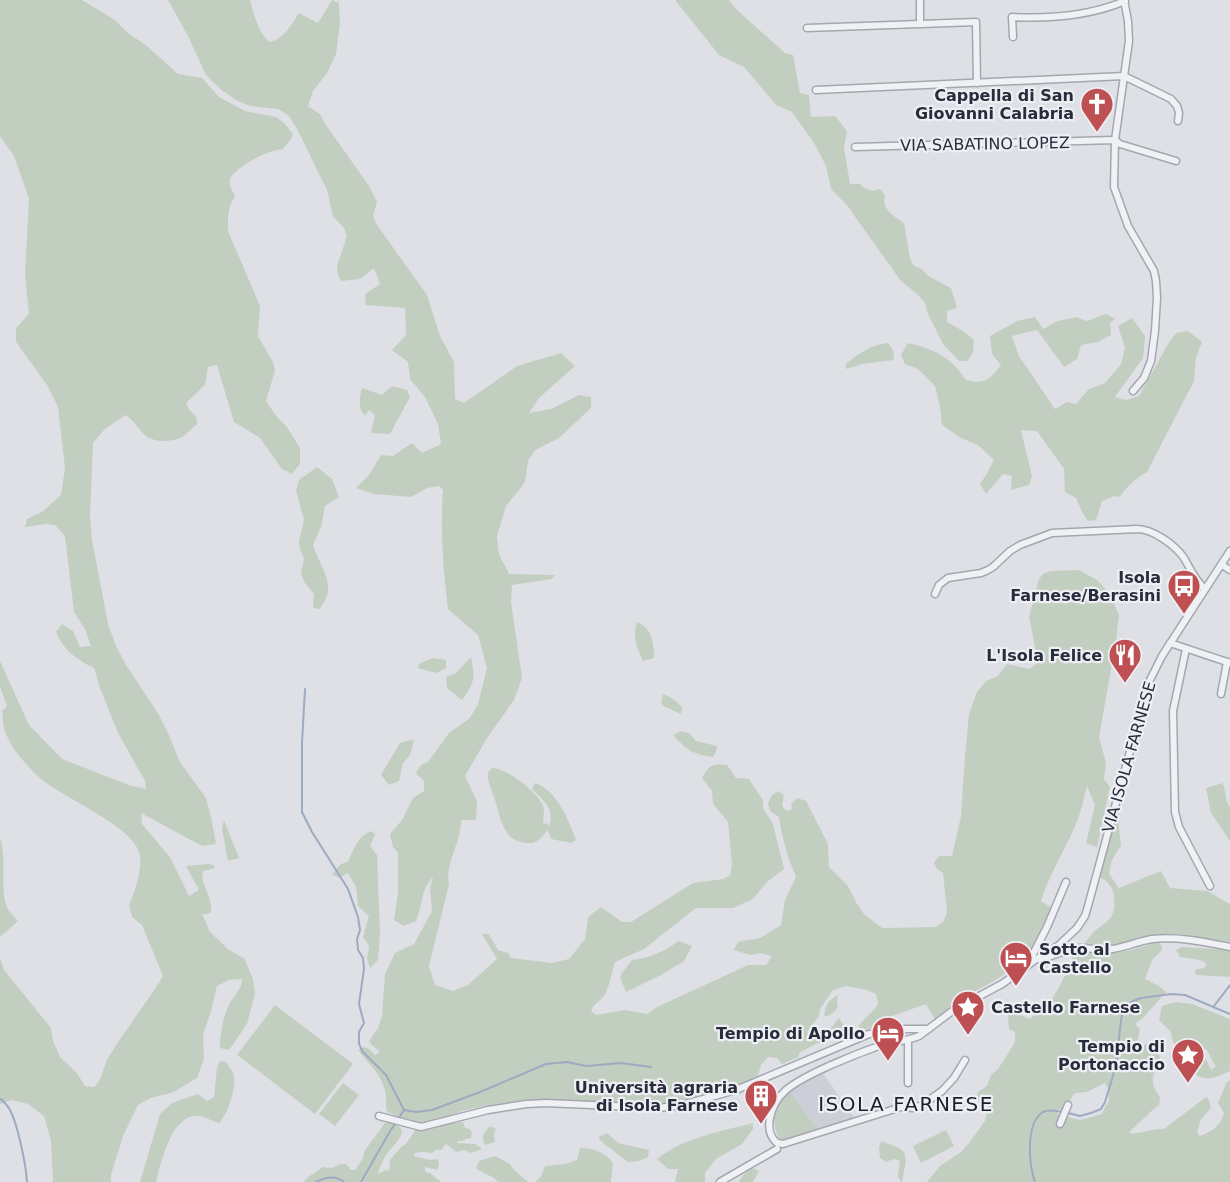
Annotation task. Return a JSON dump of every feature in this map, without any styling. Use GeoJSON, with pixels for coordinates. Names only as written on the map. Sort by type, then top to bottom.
{"type":"FeatureCollection","features":[{"type":"Feature","properties":{"kind":"street"},"geometry":{"type":"LineString","coordinates":[[920,0],[920,24]]}},
{"type":"Feature","properties":{"kind":"street"},"geometry":{"type":"LineString","coordinates":[[1013,37],[1012,17],[1080,15],[1110,8],[1124,1],[1129,41],[1115,140],[1114,187],[1128,226],[1151,265],[1156,281],[1156,318],[1151,361],[1144,378],[1133,391]]}},
{"type":"Feature","properties":{"kind":"street"},"geometry":{"type":"LineString","coordinates":[[807,28],[976,22],[977,83]]}},
{"type":"Feature","properties":{"kind":"street"},"geometry":{"type":"LineString","coordinates":[[816,90],[1124,76],[1171,99],[1177,106],[1178,121]]}},
{"type":"Feature","properties":{"kind":"street"},"geometry":{"type":"LineString","coordinates":[[1115,140],[1120,144],[1176,160]]}},
{"type":"Feature","properties":{"kind":"street","name":"VIA SABATINO LOPEZ"},"geometry":{"type":"LineString","coordinates":[[855,147],[1115,140]]}},
{"type":"Feature","properties":{"kind":"street"},"geometry":{"type":"LineString","coordinates":[[935,594],[939,585],[948,578],[988,570],[1020,545],[1052,533],[1137,529],[1150,530],[1158,534],[1180,554],[1193,576],[1205,589]]}},
{"type":"Feature","properties":{"kind":"street","name":"VIA ISOLA FARNESE"},"geometry":{"type":"LineString","coordinates":[[965,1060],[948,1085],[922,1105],[914,1108],[901,1107],[783,1144],[774,1141],[769,1130],[774,1106],[785,1090],[794,1084],[862,1051],[919,1036],[955,1009],[1002,984],[1059,945],[1077,928],[1085,916],[1150,677],[1230,551]]}},
{"type":"Feature","properties":{"kind":"street"},"geometry":{"type":"LineString","coordinates":[[1222,565],[1230,570]]}},
{"type":"Feature","properties":{"kind":"street"},"geometry":{"type":"LineString","coordinates":[[1170,643],[1229,662],[1221,694]]}},
{"type":"Feature","properties":{"kind":"street"},"geometry":{"type":"LineString","coordinates":[[1186,649],[1173,711],[1175,812],[1179,827],[1210,886]]}},
{"type":"Feature","properties":{"kind":"street"},"geometry":{"type":"LineString","coordinates":[[1066,882],[1031,958],[1033,962],[1039,962],[1072,949],[1113,949],[1151,939],[1186,939],[1230,947]]}},
{"type":"Feature","properties":{"kind":"street"},"geometry":{"type":"LineString","coordinates":[[379,1116],[416,1126],[427,1126],[501,1107],[526,1104],[658,1108],[682,1106],[736,1090],[869,1034],[905,1029],[928,1029]]}},
{"type":"Feature","properties":{"kind":"street"},"geometry":{"type":"LineString","coordinates":[[908,1040],[908,1083]]}},
{"type":"Feature","properties":{"kind":"street"},"geometry":{"type":"LineString","coordinates":[[1061,1121],[1067,1106]]}},
{"type":"Feature","properties":{"kind":"street"},"geometry":{"type":"LineString","coordinates":[[720,1182],[777,1149]]}},
{"type":"Feature","properties":{"kind":"shaded area"},"geometry":{"type":"Polygon","coordinates":[[[823,1073],[855,1119],[818,1130],[789,1090],[823,1073]]]}},
{"type":"Feature","properties":{"kind":"green space"},"geometry":{"type":"Polygon","coordinates":[[[0,0],[82,0],[115,20],[178,74],[202,78],[219,97],[245,111],[276,117],[293,134],[283,149],[254,159],[230,178],[230,186],[235,196],[230,206],[228,231],[260,306],[258,336],[273,362],[275,371],[266,401],[300,448],[300,464],[292,474],[282,469],[260,438],[234,422],[217,365],[208,367],[205,385],[186,403],[189,410],[196,416],[197,424],[182,437],[164,441],[154,440],[143,434],[126,415],[105,429],[93,443],[90,517],[92,540],[108,624],[126,665],[159,715],[180,762],[206,798],[216,844],[202,846],[141,813],[142,824],[170,857],[189,896],[199,890],[186,866],[214,865],[215,868],[203,871],[202,876],[211,912],[202,914],[210,932],[229,950],[244,958],[253,979],[255,994],[247,1024],[229,1050],[220,1048],[222,1026],[227,1010],[241,987],[242,979],[229,980],[217,986],[203,1035],[204,1059],[197,1078],[174,1092],[151,1098],[138,1105],[123,1136],[111,1182],[53,1182],[51,1141],[44,1116],[28,1104],[11,1100],[0,1104],[1,960],[4,970],[51,1028],[53,1041],[60,1057],[77,1073],[85,1086],[94,1087],[101,1077],[108,1058],[163,976],[142,925],[132,917],[129,905],[140,868],[140,856],[136,845],[113,824],[40,778],[16,752],[4,726],[2,711],[7,706],[0,687],[0,661],[29,725],[62,759],[129,785],[146,789],[145,781],[118,733],[94,668],[71,654],[62,644],[56,632],[62,624],[73,631],[80,647],[91,646],[85,629],[74,612],[65,536],[55,525],[25,527],[27,519],[42,512],[61,495],[65,468],[58,407],[47,385],[16,342],[16,328],[29,314],[25,274],[29,199],[14,156],[0,136],[0,0]]]}},
{"type":"Feature","properties":{"kind":"green space"},"geometry":{"type":"Polygon","coordinates":[[[168,0],[250,0],[259,28],[269,42],[283,35],[299,13],[318,23],[332,0],[339,3],[340,24],[336,54],[327,73],[313,91],[308,106],[320,114],[369,186],[377,202],[373,216],[377,225],[427,295],[440,336],[454,362],[455,399],[464,403],[517,366],[561,353],[575,366],[539,398],[529,413],[551,409],[579,395],[591,397],[591,408],[559,438],[535,450],[528,461],[525,481],[506,506],[497,536],[499,554],[509,574],[555,575],[552,579],[512,585],[511,602],[522,678],[514,700],[487,738],[465,776],[477,801],[476,820],[461,820],[459,837],[449,868],[449,884],[429,966],[435,985],[453,991],[468,985],[497,959],[482,934],[489,934],[498,950],[508,953],[511,958],[552,963],[569,959],[585,939],[588,917],[601,907],[622,922],[631,922],[693,883],[724,879],[730,875],[732,864],[728,822],[713,804],[712,791],[702,778],[709,768],[717,764],[727,765],[736,778],[749,779],[763,800],[763,808],[773,824],[784,869],[767,882],[753,899],[733,908],[696,908],[644,949],[615,962],[606,993],[591,1011],[596,1015],[625,1010],[647,1014],[657,1007],[748,965],[766,965],[772,956],[760,953],[750,955],[734,950],[738,942],[760,938],[781,925],[785,900],[796,877],[790,863],[779,817],[771,812],[768,804],[771,796],[778,791],[784,795],[782,806],[787,811],[792,809],[791,804],[797,798],[806,801],[828,844],[829,867],[848,886],[864,914],[882,928],[936,927],[943,922],[947,913],[943,873],[934,863],[939,856],[952,856],[961,816],[969,714],[977,692],[986,681],[998,676],[1007,664],[1029,669],[1038,662],[1029,617],[1039,579],[1050,571],[1079,570],[1097,580],[1110,594],[1119,615],[1099,737],[1106,763],[1104,779],[1110,787],[1097,847],[1086,843],[1095,805],[1087,786],[1078,819],[1041,901],[1053,909],[1024,962],[971,993],[935,1019],[926,1004],[892,1016],[876,1027],[859,1031],[859,1025],[878,1003],[876,994],[846,986],[833,990],[807,1032],[810,1036],[822,1031],[826,1032],[827,1044],[818,1043],[800,1052],[798,1057],[782,1064],[777,1058],[768,1057],[761,1065],[758,1075],[736,1087],[720,1090],[712,1096],[665,1106],[531,1100],[470,1109],[427,1123],[387,1112],[382,1082],[358,1050],[364,1047],[375,1055],[380,1052],[369,1041],[378,1028],[382,1016],[385,974],[395,953],[414,944],[432,911],[430,888],[433,877],[424,893],[416,921],[404,926],[394,920],[398,893],[398,853],[393,847],[390,834],[402,820],[413,798],[424,791],[424,781],[416,773],[421,765],[428,762],[449,733],[470,718],[478,704],[487,668],[478,635],[448,609],[443,550],[443,490],[439,486],[427,488],[411,497],[374,494],[356,488],[369,475],[381,455],[393,456],[412,443],[422,453],[441,444],[438,424],[425,397],[410,379],[408,362],[392,350],[406,335],[405,308],[366,305],[365,294],[380,284],[374,268],[360,279],[341,281],[337,266],[347,236],[344,228],[333,216],[327,190],[289,116],[278,109],[250,106],[236,100],[212,81],[206,75],[168,0]]]}},
{"type":"Feature","properties":{"kind":"green space"},"geometry":{"type":"Polygon","coordinates":[[[675,0],[729,0],[785,53],[793,55],[800,93],[809,95],[811,117],[835,116],[847,131],[844,148],[850,184],[860,184],[873,191],[880,189],[885,195],[886,208],[904,223],[910,258],[914,266],[951,288],[957,308],[947,311],[947,322],[974,340],[973,352],[968,361],[959,361],[943,344],[925,303],[901,281],[846,204],[831,189],[826,166],[814,143],[792,112],[776,105],[744,67],[719,55],[675,0]]]}},
{"type":"Feature","properties":{"kind":"green space"},"geometry":{"type":"Polygon","coordinates":[[[1106,314],[1115,319],[1110,323],[1111,335],[1098,342],[1081,345],[1077,359],[1064,367],[1037,330],[1012,336],[1019,356],[1055,409],[1067,402],[1076,404],[1089,389],[1105,383],[1121,364],[1125,348],[1118,326],[1132,318],[1145,336],[1143,358],[1115,397],[1126,400],[1139,396],[1176,333],[1188,331],[1202,342],[1196,358],[1194,381],[1147,472],[1132,483],[1120,497],[1114,496],[1102,501],[1096,520],[1088,521],[1076,498],[1065,492],[1064,469],[1037,431],[1021,430],[1032,476],[1029,485],[1011,490],[1012,476],[1003,474],[986,494],[980,484],[994,460],[978,445],[961,438],[942,425],[935,386],[918,369],[905,364],[901,355],[908,343],[941,355],[954,365],[966,380],[978,382],[986,380],[1001,365],[992,354],[990,336],[1017,321],[1035,317],[1043,329],[1058,321],[1076,317],[1087,321],[1106,314]]]}},
{"type":"Feature","properties":{"kind":"green space"},"geometry":{"type":"Polygon","coordinates":[[[888,343],[893,350],[894,360],[862,364],[846,369],[846,364],[861,353],[888,343]]]}},
{"type":"Feature","properties":{"kind":"green space"},"geometry":{"type":"Polygon","coordinates":[[[392,386],[407,390],[410,397],[390,434],[371,433],[375,415],[369,410],[365,416],[361,410],[362,388],[382,395],[392,386]]]}},
{"type":"Feature","properties":{"kind":"green space"},"geometry":{"type":"Polygon","coordinates":[[[317,467],[332,479],[339,497],[325,506],[321,527],[313,545],[328,583],[327,596],[320,609],[313,608],[314,594],[301,574],[304,558],[299,541],[304,520],[296,491],[299,480],[317,467]]]}},
{"type":"Feature","properties":{"kind":"green space"},"geometry":{"type":"Polygon","coordinates":[[[637,622],[649,632],[654,658],[643,661],[635,637],[637,622]]]}},
{"type":"Feature","properties":{"kind":"green space"},"geometry":{"type":"Polygon","coordinates":[[[471,657],[473,680],[462,700],[447,688],[446,677],[456,673],[471,657]]]}},
{"type":"Feature","properties":{"kind":"green space"},"geometry":{"type":"Polygon","coordinates":[[[433,658],[446,660],[446,668],[436,673],[418,668],[419,664],[433,658]]]}},
{"type":"Feature","properties":{"kind":"green space"},"geometry":{"type":"Polygon","coordinates":[[[663,694],[682,707],[681,714],[663,706],[661,702],[663,694]]]}},
{"type":"Feature","properties":{"kind":"green space"},"geometry":{"type":"Polygon","coordinates":[[[681,731],[689,733],[696,741],[717,746],[713,757],[695,753],[686,748],[673,735],[681,731]]]}},
{"type":"Feature","properties":{"kind":"green space"},"geometry":{"type":"Polygon","coordinates":[[[414,740],[410,755],[403,763],[399,781],[389,785],[381,775],[400,743],[414,740]]]}},
{"type":"Feature","properties":{"kind":"green space"},"geometry":{"type":"Polygon","coordinates":[[[492,768],[514,777],[537,797],[544,809],[543,823],[548,824],[549,827],[551,815],[549,810],[532,789],[535,783],[550,792],[561,807],[576,840],[571,843],[551,839],[548,830],[534,843],[521,842],[510,836],[503,825],[489,783],[488,772],[492,768]]]}},
{"type":"Feature","properties":{"kind":"green space"},"geometry":{"type":"Polygon","coordinates":[[[1223,783],[1230,807],[1230,841],[1211,813],[1206,788],[1223,783]]]}},
{"type":"Feature","properties":{"kind":"green space"},"geometry":{"type":"Polygon","coordinates":[[[1118,818],[1121,845],[1112,860],[1109,874],[1119,888],[1161,871],[1170,888],[1207,891],[1230,904],[1230,945],[1199,937],[1158,934],[1107,947],[1083,945],[1114,911],[1113,890],[1101,878],[1102,862],[1114,822],[1118,818]]]}},
{"type":"Feature","properties":{"kind":"green space"},"geometry":{"type":"Polygon","coordinates":[[[224,820],[239,858],[228,861],[222,829],[224,820]]]}},
{"type":"Feature","properties":{"kind":"green space"},"geometry":{"type":"Polygon","coordinates":[[[371,831],[375,834],[370,846],[377,855],[380,934],[378,960],[370,968],[367,959],[369,946],[363,937],[369,916],[358,906],[356,887],[348,873],[339,878],[332,874],[341,864],[348,862],[359,840],[371,831]]]}},
{"type":"Feature","properties":{"kind":"green space"},"geometry":{"type":"Polygon","coordinates":[[[0,837],[3,854],[4,897],[6,905],[18,921],[0,937],[0,837]]]}},
{"type":"Feature","properties":{"kind":"green space"},"geometry":{"type":"Polygon","coordinates":[[[679,941],[692,946],[684,961],[626,992],[620,978],[632,960],[657,954],[679,941]]]}},
{"type":"Feature","properties":{"kind":"green space"},"geometry":{"type":"Polygon","coordinates":[[[1159,943],[1162,950],[1152,960],[1145,979],[1166,992],[1135,1024],[1140,1029],[1136,1047],[1155,1043],[1160,1058],[1153,1082],[1160,1097],[1159,1105],[1129,1132],[1132,1134],[1164,1129],[1206,1097],[1211,1108],[1201,1119],[1197,1133],[1200,1136],[1208,1132],[1218,1125],[1222,1118],[1224,1113],[1218,1103],[1226,1083],[1230,1080],[1230,1182],[927,1182],[940,1166],[961,1152],[985,1121],[989,1103],[976,1100],[978,1092],[987,1086],[991,1075],[998,1069],[1015,1042],[1015,1032],[1009,1029],[1008,1015],[1016,1013],[1029,1019],[1048,1007],[1073,961],[1071,952],[1116,952],[1159,943]],[[1105,1083],[1087,1092],[1075,1093],[1064,1109],[1057,1110],[1058,1115],[1080,1120],[1102,1114],[1109,1101],[1108,1088],[1105,1083]]]}},
{"type":"Feature","properties":{"kind":"green space"},"geometry":{"type":"Polygon","coordinates":[[[1181,947],[1230,950],[1230,977],[1196,975],[1195,970],[1204,968],[1207,964],[1200,960],[1180,957],[1176,950],[1181,947]]]}},
{"type":"Feature","properties":{"kind":"green space"},"geometry":{"type":"Polygon","coordinates":[[[838,995],[838,1007],[826,1017],[824,1015],[828,1003],[838,995]]]}},
{"type":"Feature","properties":{"kind":"green space"},"geometry":{"type":"Polygon","coordinates":[[[1176,1002],[1192,1004],[1230,1019],[1230,1071],[1208,1078],[1194,1074],[1196,1061],[1191,1063],[1189,1069],[1178,1057],[1170,1031],[1159,1020],[1162,1006],[1176,1002]],[[1193,1045],[1187,1055],[1202,1054],[1211,1070],[1216,1066],[1206,1050],[1193,1045]]]}},
{"type":"Feature","properties":{"kind":"green space"},"geometry":{"type":"Polygon","coordinates":[[[275,1005],[353,1064],[315,1114],[237,1055],[275,1005]]]}},
{"type":"Feature","properties":{"kind":"green space"},"geometry":{"type":"Polygon","coordinates":[[[839,1018],[849,1028],[846,1033],[832,1034],[831,1028],[839,1018]]]}},
{"type":"Feature","properties":{"kind":"green space"},"geometry":{"type":"Polygon","coordinates":[[[220,1061],[226,1062],[234,1076],[231,1101],[222,1119],[219,1123],[196,1116],[187,1118],[168,1142],[156,1182],[140,1182],[160,1114],[172,1103],[198,1094],[207,1101],[214,1097],[217,1068],[220,1061]]]}},
{"type":"Feature","properties":{"kind":"green space"},"geometry":{"type":"Polygon","coordinates":[[[343,1083],[359,1095],[335,1126],[319,1114],[343,1083]]]}},
{"type":"Feature","properties":{"kind":"green space"},"geometry":{"type":"Polygon","coordinates":[[[789,1090],[818,1130],[781,1142],[774,1121],[777,1108],[789,1090]]]}},
{"type":"Feature","properties":{"kind":"green space"},"geometry":{"type":"Polygon","coordinates":[[[389,1122],[402,1131],[385,1156],[378,1174],[385,1170],[389,1171],[390,1160],[406,1144],[416,1129],[463,1122],[465,1128],[470,1129],[472,1133],[471,1138],[457,1143],[475,1144],[482,1149],[471,1153],[464,1150],[456,1152],[446,1144],[441,1150],[432,1153],[415,1153],[414,1156],[429,1160],[438,1159],[437,1170],[425,1167],[425,1172],[430,1173],[441,1182],[304,1182],[323,1167],[331,1168],[346,1164],[351,1170],[355,1170],[365,1150],[385,1123],[389,1122]]]}},
{"type":"Feature","properties":{"kind":"green space"},"geometry":{"type":"Polygon","coordinates":[[[753,1123],[753,1129],[742,1144],[716,1159],[705,1173],[705,1182],[675,1182],[678,1169],[668,1169],[657,1159],[691,1140],[753,1123]]]}},
{"type":"Feature","properties":{"kind":"green space"},"geometry":{"type":"Polygon","coordinates":[[[490,1126],[496,1129],[495,1142],[485,1145],[483,1134],[490,1126]]]}},
{"type":"Feature","properties":{"kind":"green space"},"geometry":{"type":"Polygon","coordinates":[[[946,1130],[954,1146],[921,1163],[913,1146],[946,1130]]]}},
{"type":"Feature","properties":{"kind":"green space"},"geometry":{"type":"Polygon","coordinates":[[[607,1133],[618,1143],[649,1150],[648,1157],[628,1162],[598,1137],[607,1133]]]}},
{"type":"Feature","properties":{"kind":"green space"},"geometry":{"type":"Polygon","coordinates":[[[881,1141],[904,1152],[906,1161],[902,1182],[898,1177],[900,1161],[894,1159],[886,1162],[880,1158],[881,1141]]]}},
{"type":"Feature","properties":{"kind":"green space"},"geometry":{"type":"Polygon","coordinates":[[[580,1148],[599,1151],[610,1159],[613,1163],[611,1182],[535,1182],[541,1176],[545,1166],[577,1160],[580,1148]]]}},
{"type":"Feature","properties":{"kind":"green space"},"geometry":{"type":"Polygon","coordinates":[[[495,1156],[510,1164],[528,1182],[498,1182],[476,1169],[479,1161],[495,1156]]]}},
{"type":"Feature","properties":{"kind":"green space"},"geometry":{"type":"Polygon","coordinates":[[[752,1168],[759,1171],[753,1182],[739,1182],[743,1175],[752,1168]]]}},
{"type":"Feature","properties":{"kind":"waterway"},"geometry":{"type":"LineString","coordinates":[[305,689],[302,812],[348,889],[358,917],[360,930],[357,939],[358,950],[363,958],[364,969],[359,1004],[364,1023],[359,1032],[359,1044],[363,1052],[386,1075],[404,1110]]}},
{"type":"Feature","properties":{"kind":"waterway"},"geometry":{"type":"LineString","coordinates":[[1214,1006],[1230,985]]}},
{"type":"Feature","properties":{"kind":"waterway"},"geometry":{"type":"LineString","coordinates":[[1068,1113],[1080,1116],[1091,1113],[1101,1109],[1105,1102],[1116,1066],[1124,1008],[1131,1002],[1141,998],[1171,994],[1185,995],[1230,1014]]}},
{"type":"Feature","properties":{"kind":"waterway"},"geometry":{"type":"LineString","coordinates":[[361,1182],[404,1110],[416,1112],[432,1110],[546,1064],[567,1062],[586,1066],[621,1063],[651,1067]]}},
{"type":"Feature","properties":{"kind":"waterway"},"geometry":{"type":"LineString","coordinates":[[1,1099],[9,1109],[16,1125],[27,1182]]}},
{"type":"Feature","properties":{"kind":"waterway"},"geometry":{"type":"LineString","coordinates":[[1035,1182],[1030,1155],[1033,1125],[1043,1112],[1050,1110],[1062,1112]]}},
{"type":"Feature","properties":{"kind":"waterway"},"geometry":{"type":"LineString","coordinates":[[316,1182],[330,1178],[337,1178],[344,1182]]}},
{"type":"Feature","properties":{"kind":"place","name":"Cappella di San Giovanni Calabria"},"geometry":{"type":"Point","coordinates":[1097,133]}},
{"type":"Feature","properties":{"kind":"place","name":"Isola Farnese/Berasini"},"geometry":{"type":"Point","coordinates":[1184,615]}},
{"type":"Feature","properties":{"kind":"place","name":"L'Isola Felice"},"geometry":{"type":"Point","coordinates":[1125,684]}},
{"type":"Feature","properties":{"kind":"place","name":"Sotto al Castello"},"geometry":{"type":"Point","coordinates":[1016,987]}},
{"type":"Feature","properties":{"kind":"place","name":"Castello Farnese"},"geometry":{"type":"Point","coordinates":[968,1036]}},
{"type":"Feature","properties":{"kind":"place","name":"Tempio di Apollo"},"geometry":{"type":"Point","coordinates":[888,1062]}},
{"type":"Feature","properties":{"kind":"place","name":"Tempio di Portonaccio"},"geometry":{"type":"Point","coordinates":[1188,1084]}},
{"type":"Feature","properties":{"kind":"place","name":"Università agraria di Isola Farnese"},"geometry":{"type":"Point","coordinates":[761,1125]}},
{"type":"Feature","properties":{"kind":"district","name":"ISOLA FARNESE"},"geometry":{"type":"Point","coordinates":[906,1104]}}]}
